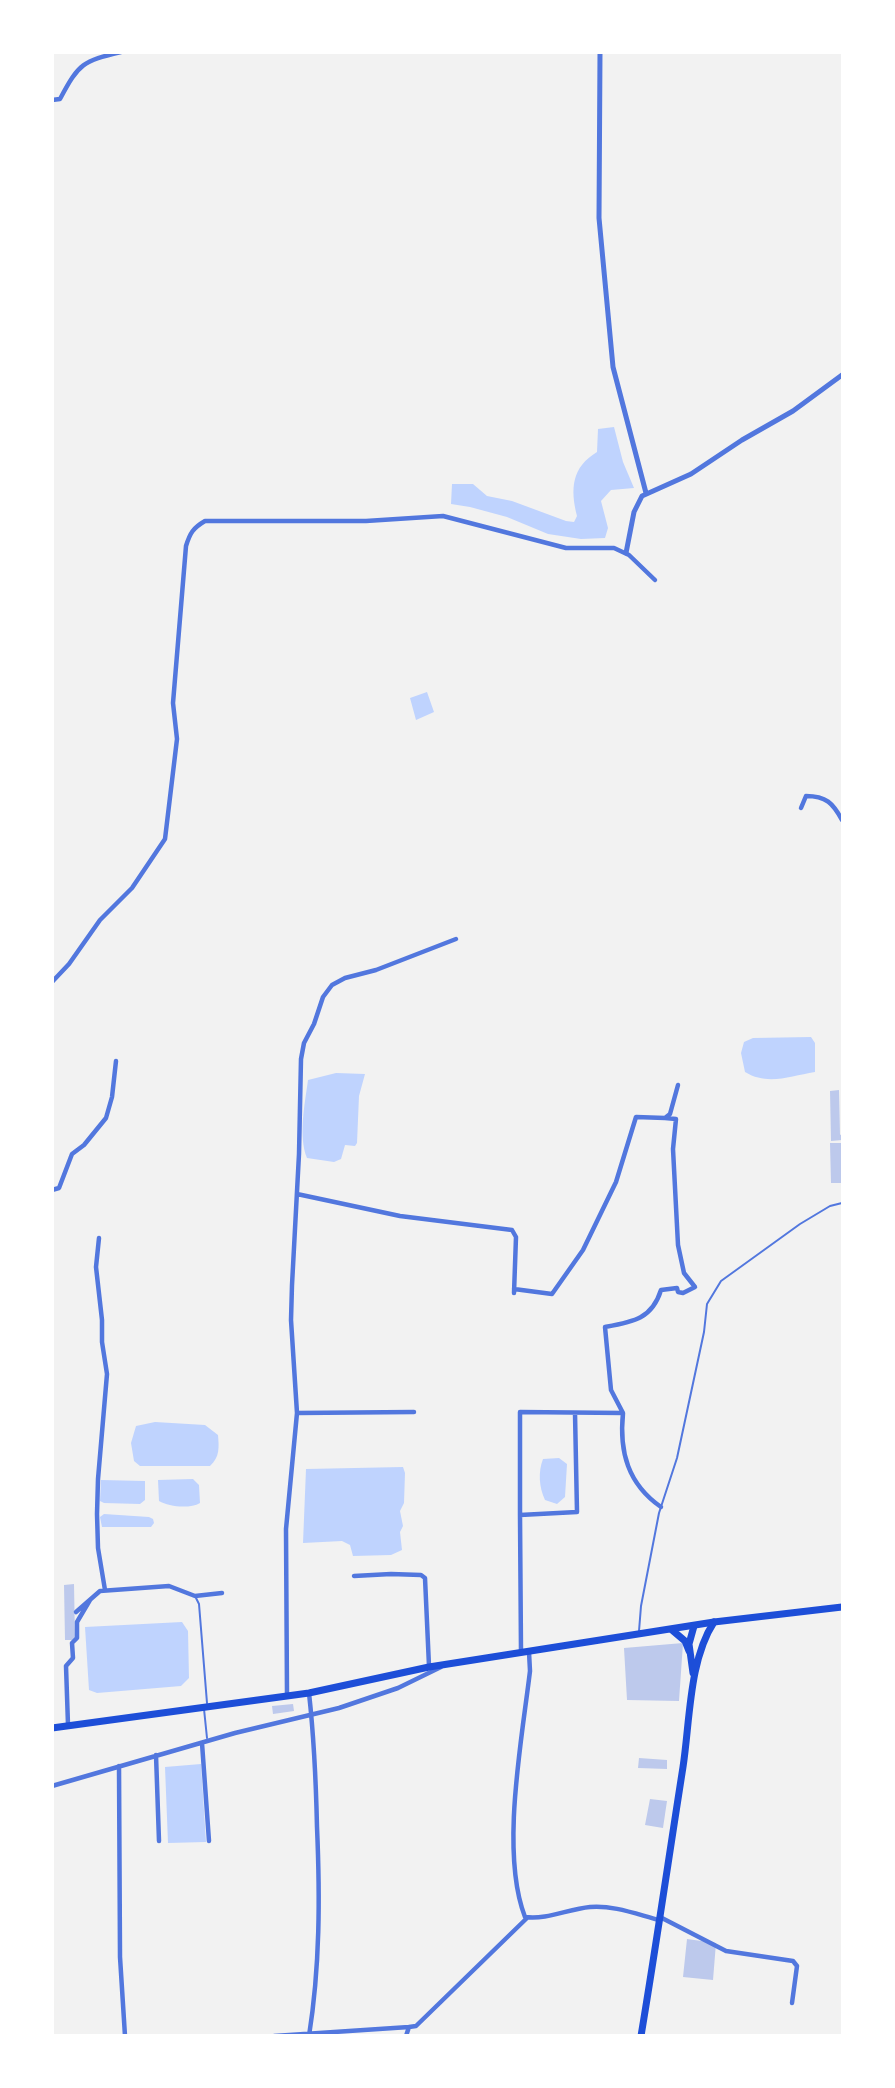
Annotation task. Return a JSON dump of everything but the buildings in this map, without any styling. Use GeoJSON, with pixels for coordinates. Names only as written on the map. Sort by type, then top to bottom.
{"type":"FeatureCollection","features":[{"type":"Feature","properties":{"kind":"main road"},"geometry":{"type":"LineString","coordinates":[[52,1728],[287,1697],[429,1667],[714,1622],[842,1607]]}},
{"type":"Feature","properties":{"kind":"main road"},"geometry":{"type":"LineString","coordinates":[[641,2035],[698,1655],[714,1622]]}},
{"type":"Feature","properties":{"kind":"main road"},"geometry":{"type":"LineString","coordinates":[[694,1626],[689,1651],[694,1684]]}},
{"type":"Feature","properties":{"kind":"main road"},"geometry":{"type":"LineString","coordinates":[[672,1630],[685,1641],[689,1651]]}},
{"type":"Feature","properties":{"kind":"street"},"geometry":{"type":"LineString","coordinates":[[52,100],[61,99],[73,74],[81,66],[93,58],[121,52]]}},
{"type":"Feature","properties":{"kind":"street"},"geometry":{"type":"LineString","coordinates":[[600,52],[599,218],[613,367],[646,493]]}},
{"type":"Feature","properties":{"kind":"street"},"geometry":{"type":"LineString","coordinates":[[626,554],[634,512],[642,496],[691,474],[742,440],[793,411],[842,375]]}},
{"type":"Feature","properties":{"kind":"street"},"geometry":{"type":"LineString","coordinates":[[52,982],[69,964],[100,920],[132,888],[165,839],[177,739],[173,703],[186,546],[190,532],[205,521],[366,521],[443,516],[566,548],[614,548],[626,554],[655,580]]}},
{"type":"Feature","properties":{"kind":"street"},"geometry":{"type":"LineString","coordinates":[[802,808],[806,796],[826,799],[833,804],[842,820]]}},
{"type":"Feature","properties":{"kind":"street"},"geometry":{"type":"LineString","coordinates":[[287,1697],[286,1530],[297,1413],[291,1320],[301,1059],[304,1043],[323,997],[332,985],[456,939]]}},
{"type":"Feature","properties":{"kind":"street"},"geometry":{"type":"LineString","coordinates":[[52,1190],[59,1188],[72,1154],[106,1118],[112,1097],[116,1061]]}},
{"type":"Feature","properties":{"kind":"street"},"geometry":{"type":"LineString","coordinates":[[665,1118],[670,1114],[678,1085]]}},
{"type":"Feature","properties":{"kind":"street"},"geometry":{"type":"LineString","coordinates":[[296,1194],[400,1216],[512,1230],[516,1237],[514,1291],[552,1294],[583,1250],[616,1182],[636,1117],[676,1119],[673,1149],[678,1245],[684,1273],[695,1287],[683,1293],[678,1292],[677,1288],[661,1290],[653,1309],[642,1317],[624,1325],[605,1327],[611,1390],[623,1413],[622,1443],[628,1465],[645,1496],[661,1507]]}},
{"type":"Feature","properties":{"kind":"street"},"geometry":{"type":"LineString","coordinates":[[99,1238],[96,1267],[107,1374],[97,1514],[105,1590]]}},
{"type":"Feature","properties":{"kind":"street"},"geometry":{"type":"LineString","coordinates":[[297,1413],[414,1412]]}},
{"type":"Feature","properties":{"kind":"street"},"geometry":{"type":"LineString","coordinates":[[623,1413],[520,1412],[520,1515],[525,1652],[530,1671],[513,1844],[520,1903],[525,1917],[534,1918],[587,1907],[608,1907],[659,1918],[726,1951],[793,1961],[797,1966],[792,2003]]}},
{"type":"Feature","properties":{"kind":"street"},"geometry":{"type":"LineString","coordinates":[[520,1515],[577,1512],[575,1413]]}},
{"type":"Feature","properties":{"kind":"street"},"geometry":{"type":"LineString","coordinates":[[354,1576],[391,1574],[421,1575],[425,1578],[429,1667]]}},
{"type":"Feature","properties":{"kind":"street"},"geometry":{"type":"LineString","coordinates":[[76,1612],[100,1591],[105,1590],[169,1586],[195,1596],[222,1592]]}},
{"type":"Feature","properties":{"kind":"street"},"geometry":{"type":"LineString","coordinates":[[68,1726],[66,1666],[73,1658],[72,1643],[77,1638],[77,1622],[91,1598]]}},
{"type":"Feature","properties":{"kind":"street"},"geometry":{"type":"LineString","coordinates":[[52,1786],[156,1755],[312,1715],[398,1688],[449,1664]]}},
{"type":"Feature","properties":{"kind":"street"},"geometry":{"type":"LineString","coordinates":[[309,1693],[319,1869],[318,1942],[309,2034]]}},
{"type":"Feature","properties":{"kind":"street"},"geometry":{"type":"LineString","coordinates":[[205,1742],[209,1841]]}},
{"type":"Feature","properties":{"kind":"street"},"geometry":{"type":"LineString","coordinates":[[156,1755],[159,1841]]}},
{"type":"Feature","properties":{"kind":"street"},"geometry":{"type":"LineString","coordinates":[[119,1766],[120,1957],[125,2035]]}},
{"type":"Feature","properties":{"kind":"street"},"geometry":{"type":"LineString","coordinates":[[274,2035],[415,2026],[528,1917]]}},
{"type":"Feature","properties":{"kind":"street"},"geometry":{"type":"LineString","coordinates":[[406,2035],[409,2027]]}},
{"type":"Feature","properties":{"kind":"lane"},"geometry":{"type":"LineString","coordinates":[[638,1635],[641,1606],[661,1507],[677,1458],[704,1332],[707,1304],[721,1281],[800,1224],[830,1206],[842,1203]]}},
{"type":"Feature","properties":{"kind":"lane"},"geometry":{"type":"LineString","coordinates":[[195,1596],[200,1604],[206,1707],[205,1742]]}},
{"type":"Feature","properties":{"kind":"water"},"geometry":{"type":"Polygon","coordinates":[[[614,427],[623,462],[634,488],[611,490],[601,501],[608,528],[605,538],[581,539],[548,534],[507,517],[451,504],[452,484],[473,484],[487,496],[512,501],[574,522],[577,516],[574,487],[578,471],[582,464],[597,452],[598,429],[614,427]]]}},
{"type":"Feature","properties":{"kind":"water"},"geometry":{"type":"Polygon","coordinates":[[[427,692],[434,712],[416,720],[410,698],[427,692]]]}},
{"type":"Feature","properties":{"kind":"water"},"geometry":{"type":"Polygon","coordinates":[[[811,1037],[815,1043],[815,1072],[771,1079],[745,1072],[741,1053],[744,1042],[753,1038],[811,1037]]]}},
{"type":"Feature","properties":{"kind":"water"},"geometry":{"type":"Polygon","coordinates":[[[336,1073],[365,1074],[359,1096],[357,1143],[355,1146],[345,1145],[341,1159],[334,1162],[307,1158],[303,1130],[308,1080],[336,1073]]]}},
{"type":"Feature","properties":{"kind":"water"},"geometry":{"type":"Polygon","coordinates":[[[155,1422],[205,1425],[218,1435],[216,1459],[210,1466],[140,1466],[134,1461],[131,1443],[136,1426],[155,1422]]]}},
{"type":"Feature","properties":{"kind":"water"},"geometry":{"type":"Polygon","coordinates":[[[559,1458],[567,1464],[565,1497],[557,1504],[545,1500],[540,1474],[543,1459],[559,1458]]]}},
{"type":"Feature","properties":{"kind":"water"},"geometry":{"type":"Polygon","coordinates":[[[403,1467],[404,1503],[400,1511],[403,1526],[400,1532],[402,1550],[391,1555],[353,1556],[350,1545],[342,1541],[303,1543],[306,1469],[403,1467]]]}},
{"type":"Feature","properties":{"kind":"water"},"geometry":{"type":"Polygon","coordinates":[[[193,1479],[199,1485],[200,1503],[180,1506],[159,1501],[158,1480],[193,1479]]]}},
{"type":"Feature","properties":{"kind":"water"},"geometry":{"type":"Polygon","coordinates":[[[101,1480],[145,1481],[145,1500],[140,1504],[104,1503],[100,1501],[101,1480]]]}},
{"type":"Feature","properties":{"kind":"water"},"geometry":{"type":"Polygon","coordinates":[[[104,1514],[149,1517],[154,1523],[151,1527],[102,1527],[100,1517],[104,1514]]]}},
{"type":"Feature","properties":{"kind":"water"},"geometry":{"type":"Polygon","coordinates":[[[182,1622],[188,1631],[189,1678],[181,1686],[97,1693],[89,1690],[85,1627],[182,1622]]]}},
{"type":"Feature","properties":{"kind":"water"},"geometry":{"type":"Polygon","coordinates":[[[201,1764],[206,1842],[168,1843],[165,1767],[201,1764]]]}}]}
